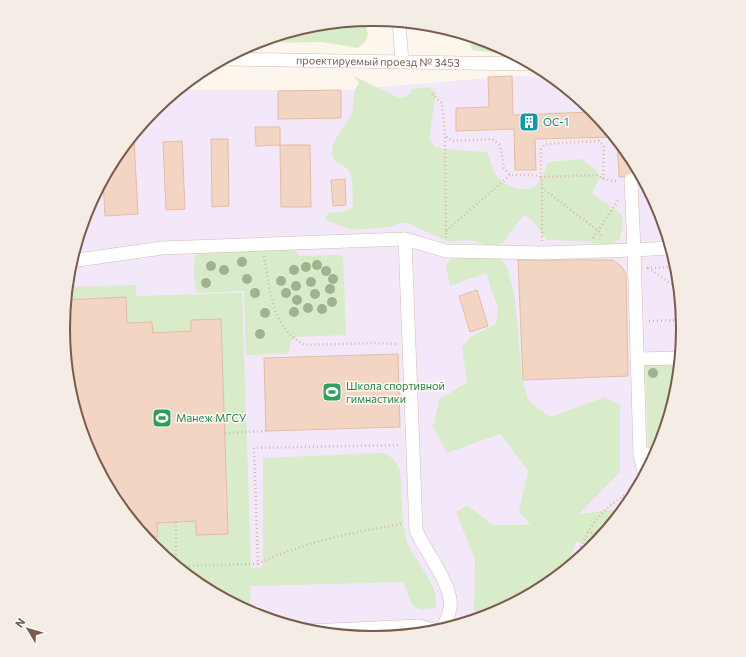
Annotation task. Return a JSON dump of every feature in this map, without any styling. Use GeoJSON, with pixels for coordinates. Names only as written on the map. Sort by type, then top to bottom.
{"type":"FeatureCollection","features":[{"type":"Feature","properties":{"kind":"street"},"geometry":{"type":"LineString","coordinates":[[399,28],[402,62]]}},
{"type":"Feature","properties":{"kind":"street","name":"проектируемый проезд № 3453"},"geometry":{"type":"LineString","coordinates":[[237,58],[519,64]]}},
{"type":"Feature","properties":{"kind":"street"},"geometry":{"type":"LineString","coordinates":[[631,180],[640,454],[642,465]]}},
{"type":"Feature","properties":{"kind":"street"},"geometry":{"type":"LineString","coordinates":[[78,260],[162,248],[262,243],[405,239],[446,251],[542,253],[603,251],[634,255],[665,249]]}},
{"type":"Feature","properties":{"kind":"street"},"geometry":{"type":"LineString","coordinates":[[405,239],[415,522],[416,530],[423,546],[445,581],[450,596],[450,608],[445,622]]}},
{"type":"Feature","properties":{"kind":"street"},"geometry":{"type":"LineString","coordinates":[[637,359],[674,358]]}},
{"type":"Feature","properties":{"kind":"street"},"geometry":{"type":"LineString","coordinates":[[640,454],[648,454]]}},
{"type":"Feature","properties":{"kind":"street"},"geometry":{"type":"LineString","coordinates":[[346,629],[422,627]]}},
{"type":"Feature","properties":{"kind":"path"},"geometry":{"type":"LineString","coordinates":[[432,94],[442,104],[445,136],[446,251]]}},
{"type":"Feature","properties":{"kind":"path"},"geometry":{"type":"LineString","coordinates":[[445,136],[452,141],[492,139],[500,145],[504,169],[510,175]]}},
{"type":"Feature","properties":{"kind":"path"},"geometry":{"type":"LineString","coordinates":[[542,253],[541,149],[545,144],[598,142],[604,146],[603,179]]}},
{"type":"Feature","properties":{"kind":"path"},"geometry":{"type":"LineString","coordinates":[[446,231],[510,175],[534,175],[541,177],[597,175],[608,182],[631,180]]}},
{"type":"Feature","properties":{"kind":"path"},"geometry":{"type":"LineString","coordinates":[[585,251],[631,180]]}},
{"type":"Feature","properties":{"kind":"path"},"geometry":{"type":"LineString","coordinates":[[542,188],[600,232],[603,251]]}},
{"type":"Feature","properties":{"kind":"path"},"geometry":{"type":"LineString","coordinates":[[262,243],[272,304],[285,329],[298,342],[305,345],[376,343],[409,345]]}},
{"type":"Feature","properties":{"kind":"path"},"geometry":{"type":"LineString","coordinates":[[634,255],[646,268],[672,285]]}},
{"type":"Feature","properties":{"kind":"path"},"geometry":{"type":"LineString","coordinates":[[646,268],[670,267]]}},
{"type":"Feature","properties":{"kind":"path"},"geometry":{"type":"LineString","coordinates":[[636,322],[676,320]]}},
{"type":"Feature","properties":{"kind":"path"},"geometry":{"type":"LineString","coordinates":[[225,433],[266,431]]}},
{"type":"Feature","properties":{"kind":"path"},"geometry":{"type":"LineString","coordinates":[[258,564],[254,448],[412,445]]}},
{"type":"Feature","properties":{"kind":"path"},"geometry":{"type":"LineString","coordinates":[[580,549],[587,532],[606,508],[626,495]]}},
{"type":"Feature","properties":{"kind":"path"},"geometry":{"type":"LineString","coordinates":[[176,522],[177,558]]}},
{"type":"Feature","properties":{"kind":"path"},"geometry":{"type":"LineString","coordinates":[[186,566],[258,564],[282,552],[330,538],[415,522]]}},
{"type":"Feature","properties":{"kind":"path"},"geometry":{"type":"LineString","coordinates":[[587,532],[594,534]]}},
{"type":"Feature","properties":{"kind":"shaded area"},"geometry":{"type":"Polygon","coordinates":[[[512,76],[541,77],[572,101],[587,115],[625,160],[652,213],[670,269],[676,328],[670,388],[652,444],[625,497],[587,542],[572,556],[541,580],[507,600],[489,608],[451,621],[432,625],[373,631],[334,628],[295,621],[239,600],[205,580],[189,568],[174,556],[146,528],[121,497],[111,480],[71,353],[70,328],[73,289],[76,269],[87,231],[102,195],[121,160],[159,115],[188,90],[341,90],[512,76]]]}},
{"type":"Feature","properties":{"kind":"green space"},"geometry":{"type":"Polygon","coordinates":[[[366,26],[368,34],[365,42],[358,48],[322,42],[274,43],[314,32],[353,27],[366,26]]]}},
{"type":"Feature","properties":{"kind":"green space"},"geometry":{"type":"Polygon","coordinates":[[[470,42],[498,53],[472,50],[470,42]]]}},
{"type":"Feature","properties":{"kind":"green space"},"geometry":{"type":"Polygon","coordinates":[[[354,76],[399,98],[408,96],[412,89],[430,87],[436,93],[429,139],[435,147],[443,149],[487,152],[493,169],[499,179],[514,188],[525,189],[535,186],[541,178],[548,162],[582,159],[596,170],[600,177],[592,193],[621,214],[623,222],[620,239],[613,244],[604,245],[583,241],[547,240],[534,223],[525,215],[501,244],[493,246],[467,240],[449,242],[407,223],[399,223],[390,227],[353,230],[325,220],[328,213],[345,211],[353,207],[352,185],[349,170],[334,160],[332,152],[335,140],[351,115],[356,88],[359,83],[354,76]]]}},
{"type":"Feature","properties":{"kind":"green space"},"geometry":{"type":"Polygon","coordinates":[[[291,246],[300,256],[343,255],[346,335],[296,337],[291,341],[288,354],[246,355],[244,291],[196,293],[194,265],[196,255],[199,251],[291,246]]]}},
{"type":"Feature","properties":{"kind":"green space"},"geometry":{"type":"Polygon","coordinates":[[[494,252],[507,267],[515,298],[522,378],[528,400],[550,417],[605,397],[620,405],[620,472],[579,514],[616,509],[585,544],[577,541],[569,558],[557,568],[541,580],[507,600],[481,611],[474,611],[475,560],[456,512],[467,505],[493,525],[530,525],[519,511],[528,471],[500,434],[447,453],[433,427],[439,400],[467,382],[462,347],[470,337],[496,324],[498,309],[486,273],[450,286],[446,265],[454,256],[494,252]]]}},
{"type":"Feature","properties":{"kind":"green space","name":"Манеж МГСУ"},"geometry":{"type":"Polygon","coordinates":[[[136,285],[136,296],[242,293],[251,568],[263,567],[263,458],[380,453],[393,459],[400,471],[402,514],[406,538],[409,547],[434,589],[436,607],[427,609],[416,608],[410,601],[404,582],[251,586],[249,605],[205,580],[174,556],[146,528],[121,497],[102,462],[87,426],[76,388],[71,348],[70,328],[73,287],[136,285]]]}},
{"type":"Feature","properties":{"kind":"green space"},"geometry":{"type":"Polygon","coordinates":[[[674,361],[670,388],[665,407],[652,444],[650,449],[648,449],[645,362],[674,361]]]}},
{"type":"Feature","properties":{"kind":"building","name":"ОС-1"},"geometry":{"type":"Polygon","coordinates":[[[512,76],[513,115],[584,112],[607,137],[535,139],[536,170],[515,170],[514,129],[456,131],[456,108],[489,107],[488,77],[512,76]]]}},
{"type":"Feature","properties":{"kind":"building"},"geometry":{"type":"Polygon","coordinates":[[[341,90],[341,118],[278,119],[278,91],[341,90]]]}},
{"type":"Feature","properties":{"kind":"building"},"geometry":{"type":"Polygon","coordinates":[[[255,127],[280,127],[280,145],[256,146],[255,127]]]}},
{"type":"Feature","properties":{"kind":"building"},"geometry":{"type":"Polygon","coordinates":[[[211,139],[228,139],[229,206],[212,207],[211,139]]]}},
{"type":"Feature","properties":{"kind":"building"},"geometry":{"type":"Polygon","coordinates":[[[182,141],[185,209],[166,210],[163,142],[182,141]]]}},
{"type":"Feature","properties":{"kind":"building"},"geometry":{"type":"Polygon","coordinates":[[[134,143],[138,214],[105,216],[104,192],[121,160],[134,143]]]}},
{"type":"Feature","properties":{"kind":"building"},"geometry":{"type":"Polygon","coordinates":[[[280,145],[310,145],[311,207],[281,207],[280,145]]]}},
{"type":"Feature","properties":{"kind":"building"},"geometry":{"type":"Polygon","coordinates":[[[618,150],[635,176],[619,177],[618,150]]]}},
{"type":"Feature","properties":{"kind":"building"},"geometry":{"type":"Polygon","coordinates":[[[345,179],[346,205],[333,206],[331,180],[345,179]]]}},
{"type":"Feature","properties":{"kind":"building"},"geometry":{"type":"Polygon","coordinates":[[[518,260],[613,260],[621,266],[626,274],[628,376],[523,380],[518,260]]]}},
{"type":"Feature","properties":{"kind":"building"},"geometry":{"type":"Polygon","coordinates":[[[477,290],[488,326],[470,332],[459,296],[477,290]]]}},
{"type":"Feature","properties":{"kind":"building","name":"Манеж МГСУ"},"geometry":{"type":"Polygon","coordinates":[[[126,297],[127,323],[152,322],[153,333],[191,331],[191,320],[221,319],[228,534],[196,535],[196,521],[157,523],[158,537],[154,537],[121,497],[94,444],[76,388],[70,328],[72,300],[126,297]]]}},
{"type":"Feature","properties":{"kind":"building","name":"Школа спортивной гимнастики"},"geometry":{"type":"Polygon","coordinates":[[[398,354],[400,427],[266,431],[264,358],[398,354]]]}},
{"type":"Feature","properties":{"kind":"place","name":"ОС-1"},"geometry":{"type":"Point","coordinates":[529,122]}},
{"type":"Feature","properties":{"kind":"place","name":"Школа спортивной гимнастики"},"geometry":{"type":"Point","coordinates":[332,392]}},
{"type":"Feature","properties":{"kind":"place","name":"Манеж МГСУ"},"geometry":{"type":"Point","coordinates":[162,418]}}]}
